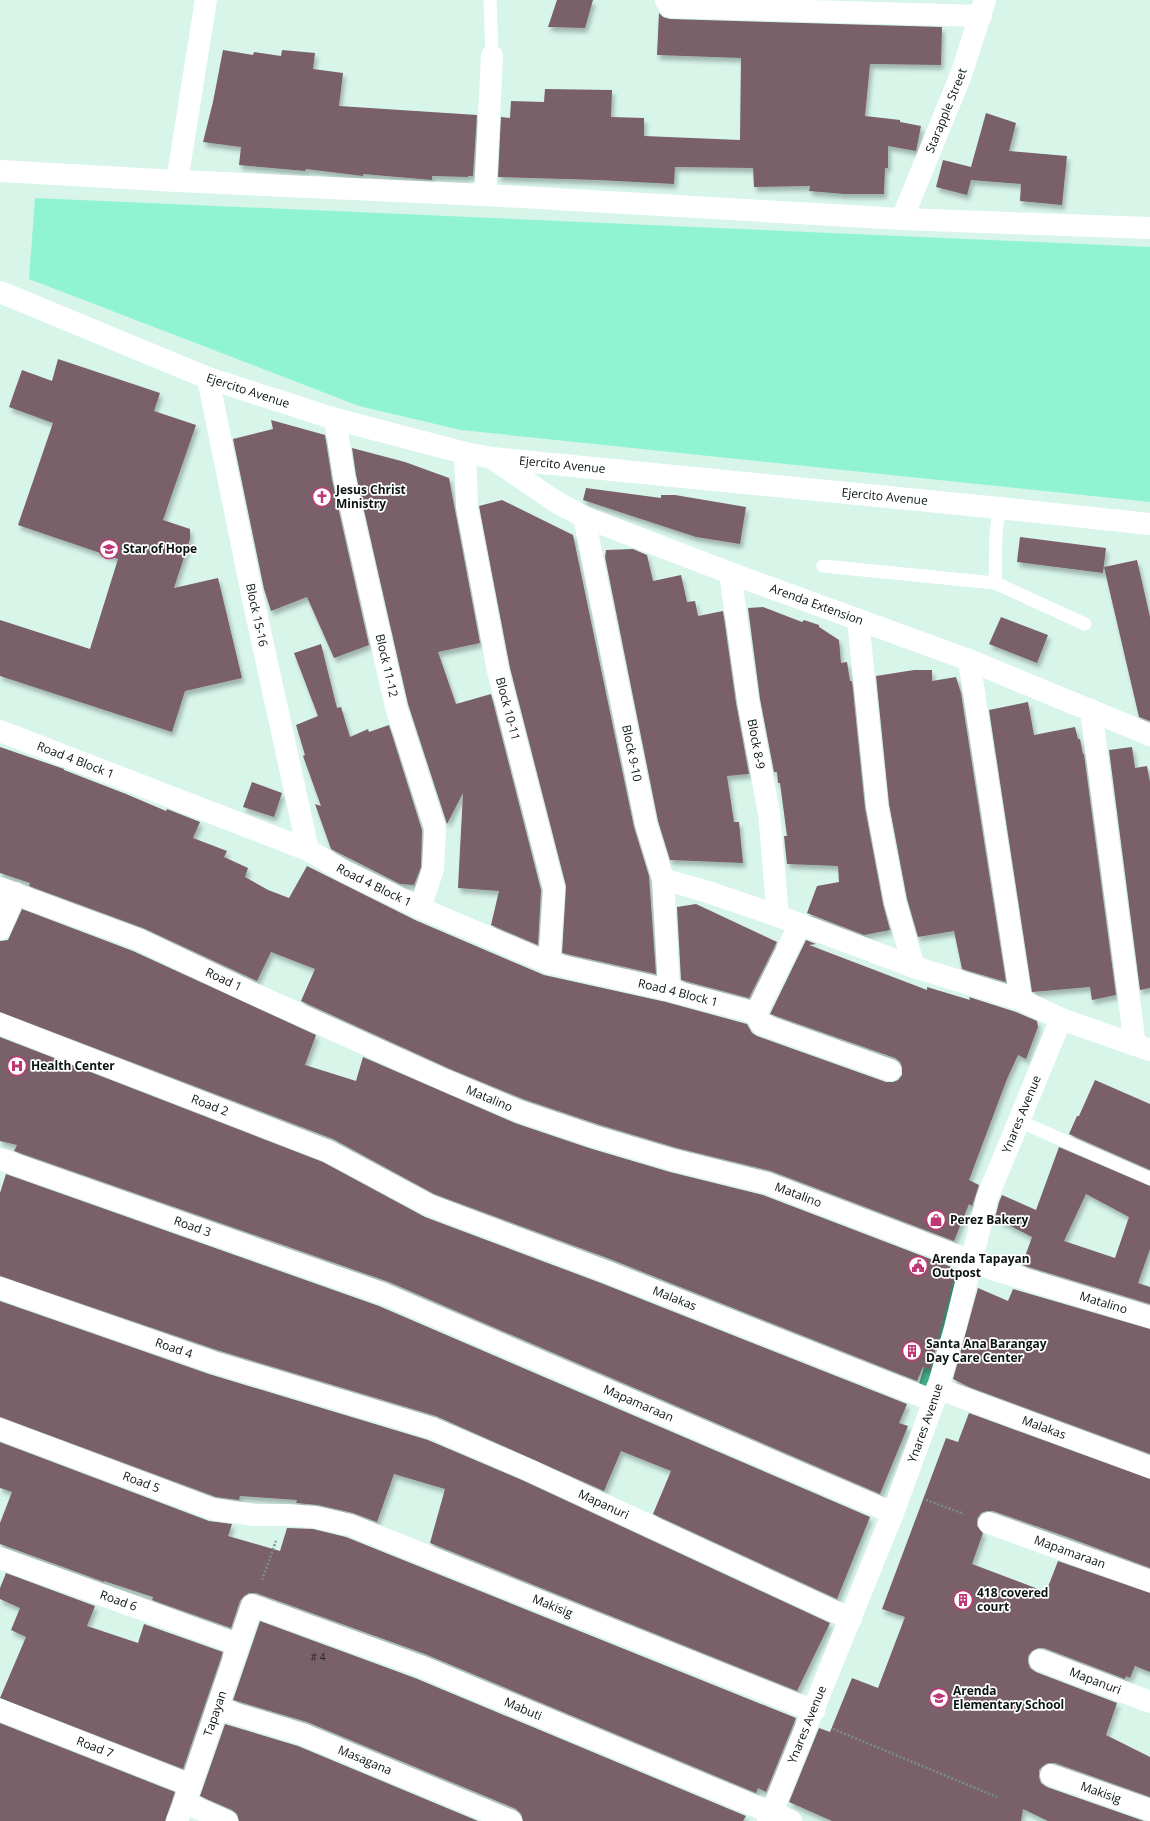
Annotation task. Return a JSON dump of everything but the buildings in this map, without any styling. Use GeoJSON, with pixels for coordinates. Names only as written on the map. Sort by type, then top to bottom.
{"type":"FeatureCollection","features":[{"type":"Feature","properties":{"kind":"street"},"geometry":{"type":"LineString","coordinates":[[177,181],[206,0]]}},
{"type":"Feature","properties":{"kind":"street"},"geometry":{"type":"LineString","coordinates":[[666,0],[670,7],[983,8]]}},
{"type":"Feature","properties":{"kind":"street","name":"Starapple Street"},"geometry":{"type":"LineString","coordinates":[[902,219],[961,75],[983,8]]}},
{"type":"Feature","properties":{"kind":"street"},"geometry":{"type":"LineString","coordinates":[[485,195],[492,56]]}},
{"type":"Feature","properties":{"kind":"street"},"geometry":{"type":"LineString","coordinates":[[0,171],[177,181],[485,195],[902,219],[1150,228]]}},
{"type":"Feature","properties":{"kind":"street","name":"Ejercito Avenue"},"geometry":{"type":"LineString","coordinates":[[0,292],[208,378],[335,419],[465,453],[492,458],[1150,524]]}},
{"type":"Feature","properties":{"kind":"street","name":"Block 15-16"},"geometry":{"type":"LineString","coordinates":[[208,378],[253,599],[308,850]]}},
{"type":"Feature","properties":{"kind":"street","name":"Block 11-12"},"geometry":{"type":"LineString","coordinates":[[335,419],[344,477],[396,707],[436,828],[432,869],[420,908]]}},
{"type":"Feature","properties":{"kind":"street","name":"Block 10-11"},"geometry":{"type":"LineString","coordinates":[[465,453],[467,507],[498,671],[554,888],[548,963]]}},
{"type":"Feature","properties":{"kind":"street","name":"Arenda Extension"},"geometry":{"type":"LineString","coordinates":[[492,458],[553,500],[584,517],[730,573],[969,660],[1150,735]]}},
{"type":"Feature","properties":{"kind":"street","name":"Block 9-10"},"geometry":{"type":"LineString","coordinates":[[584,517],[646,824],[662,880],[669,990]]}},
{"type":"Feature","properties":{"kind":"street","name":"Block 8-9"},"geometry":{"type":"LineString","coordinates":[[730,573],[748,701],[769,813],[778,916]]}},
{"type":"Feature","properties":{"kind":"street"},"geometry":{"type":"LineString","coordinates":[[858,620],[877,806],[895,902],[914,967]]}},
{"type":"Feature","properties":{"kind":"street"},"geometry":{"type":"LineString","coordinates":[[969,660],[1021,1000]]}},
{"type":"Feature","properties":{"kind":"street"},"geometry":{"type":"LineString","coordinates":[[662,880],[708,892],[800,924],[914,967],[1021,1000],[1061,1019],[1142,1047],[1091,710]]}},
{"type":"Feature","properties":{"kind":"street","name":"Road 4 Block 1"},"geometry":{"type":"LineString","coordinates":[[0,731],[308,850],[344,871],[420,908],[548,963],[669,990],[756,1013]]}},
{"type":"Feature","properties":{"kind":"street"},"geometry":{"type":"LineString","coordinates":[[0,929],[7,890]]}},
{"type":"Feature","properties":{"kind":"street","name":"Road 1"},"geometry":{"type":"LineString","coordinates":[[7,890],[138,939],[252,994],[445,1080]]}},
{"type":"Feature","properties":{"kind":"street"},"geometry":{"type":"LineString","coordinates":[[800,924],[756,1013],[761,1024],[890,1070]]}},
{"type":"Feature","properties":{"kind":"street","name":"Ynares Avenue"},"geometry":{"type":"LineString","coordinates":[[777,1818],[812,1716],[893,1513],[936,1395],[972,1261],[987,1198],[1061,1019]]}},
{"type":"Feature","properties":{"kind":"street","name":"Road 2"},"geometry":{"type":"LineString","coordinates":[[0,1024],[328,1151],[414,1197]]}},
{"type":"Feature","properties":{"kind":"street","name":"Matalino"},"geometry":{"type":"LineString","coordinates":[[445,1080],[519,1110],[593,1136],[674,1160],[767,1183],[995,1270],[1150,1316]]}},
{"type":"Feature","properties":{"kind":"street","name":"Road 3"},"geometry":{"type":"LineString","coordinates":[[0,1159],[384,1294]]}},
{"type":"Feature","properties":{"kind":"street","name":"Malakas"},"geometry":{"type":"LineString","coordinates":[[414,1197],[429,1205],[936,1395],[1150,1467]]}},
{"type":"Feature","properties":{"kind":"street","name":"Road 4"},"geometry":{"type":"LineString","coordinates":[[0,1288],[213,1362],[349,1404]]}},
{"type":"Feature","properties":{"kind":"street","name":"Mapamaraan"},"geometry":{"type":"LineString","coordinates":[[384,1294],[893,1513]]}},
{"type":"Feature","properties":{"kind":"street","name":"Mapanuri"},"geometry":{"type":"LineString","coordinates":[[349,1404],[432,1428],[528,1469],[851,1619]]}},
{"type":"Feature","properties":{"kind":"street","name":"Road 5"},"geometry":{"type":"LineString","coordinates":[[0,1429],[213,1509],[254,1515],[287,1515]]}},
{"type":"Feature","properties":{"kind":"street","name":"Makisig"},"geometry":{"type":"LineString","coordinates":[[287,1515],[315,1517],[350,1525],[812,1716]]}},
{"type":"Feature","properties":{"kind":"street","name":"Mapamaraan"},"geometry":{"type":"LineString","coordinates":[[989,1523],[1150,1581]]}},
{"type":"Feature","properties":{"kind":"street","name":"Road 6"},"geometry":{"type":"LineString","coordinates":[[0,1558],[238,1644]]}},
{"type":"Feature","properties":{"kind":"street","name":"Tapayan"},"geometry":{"type":"LineString","coordinates":[[184,1803],[252,1605]]}},
{"type":"Feature","properties":{"kind":"street","name":"Mabuti"},"geometry":{"type":"LineString","coordinates":[[252,1605],[420,1666],[777,1818]]}},
{"type":"Feature","properties":{"kind":"street","name":"Mapanuri"},"geometry":{"type":"LineString","coordinates":[[1040,1660],[1150,1702]]}},
{"type":"Feature","properties":{"kind":"street","name":"Masagana"},"geometry":{"type":"LineString","coordinates":[[217,1708],[302,1734],[511,1821]]}},
{"type":"Feature","properties":{"kind":"street","name":"Road 7"},"geometry":{"type":"LineString","coordinates":[[0,1710],[184,1803],[227,1821]]}},
{"type":"Feature","properties":{"kind":"street","name":"Makisig"},"geometry":{"type":"LineString","coordinates":[[1052,1774],[1150,1810]]}},
{"type":"Feature","properties":{"kind":"lane"},"geometry":{"type":"LineString","coordinates":[[490,0],[492,56]]}},
{"type":"Feature","properties":{"kind":"lane"},"geometry":{"type":"LineString","coordinates":[[995,583],[996,534],[999,508]]}},
{"type":"Feature","properties":{"kind":"lane"},"geometry":{"type":"LineString","coordinates":[[824,566],[995,583],[1085,624]]}},
{"type":"Feature","properties":{"kind":"lane"},"geometry":{"type":"LineString","coordinates":[[1019,1121],[1149,1178]]}},
{"type":"Feature","properties":{"kind":"path"},"geometry":{"type":"LineString","coordinates":[[901,1491],[989,1523]]}},
{"type":"Feature","properties":{"kind":"path"},"geometry":{"type":"LineString","coordinates":[[252,1605],[287,1515]]}},
{"type":"Feature","properties":{"kind":"path"},"geometry":{"type":"LineString","coordinates":[[812,1716],[997,1797]]}},
{"type":"Feature","properties":{"kind":"green space"},"geometry":{"type":"Polygon","coordinates":[[[35,198],[1150,247],[1150,502],[461,430],[359,406],[29,279],[35,198]]]}},
{"type":"Feature","properties":{"kind":"waterway"},"geometry":{"type":"LineString","coordinates":[[939,1335],[958,1273]]}},
{"type":"Feature","properties":{"kind":"waterway"},"geometry":{"type":"LineString","coordinates":[[918,1392],[921,1393],[931,1359]]}},
{"type":"Feature","properties":{"kind":"place","name":"Jesus Christ Ministry"},"geometry":{"type":"Point","coordinates":[322,497]}},
{"type":"Feature","properties":{"kind":"place","name":"Star of Hope"},"geometry":{"type":"Point","coordinates":[109,549]}},
{"type":"Feature","properties":{"kind":"place","name":"Health Center"},"geometry":{"type":"Point","coordinates":[17,1066]}},
{"type":"Feature","properties":{"kind":"place","name":"Perez Bakery"},"geometry":{"type":"Point","coordinates":[936,1220]}},
{"type":"Feature","properties":{"kind":"place","name":"Arenda Tapayan Outpost"},"geometry":{"type":"Point","coordinates":[918,1266]}},
{"type":"Feature","properties":{"kind":"place","name":"Santa Ana Barangay Day Care Center"},"geometry":{"type":"Point","coordinates":[912,1351]}},
{"type":"Feature","properties":{"kind":"place","name":"418 covered court"},"geometry":{"type":"Point","coordinates":[963,1600]}},
{"type":"Feature","properties":{"kind":"place","name":"Arenda Elementary School"},"geometry":{"type":"Point","coordinates":[939,1698]}}]}
